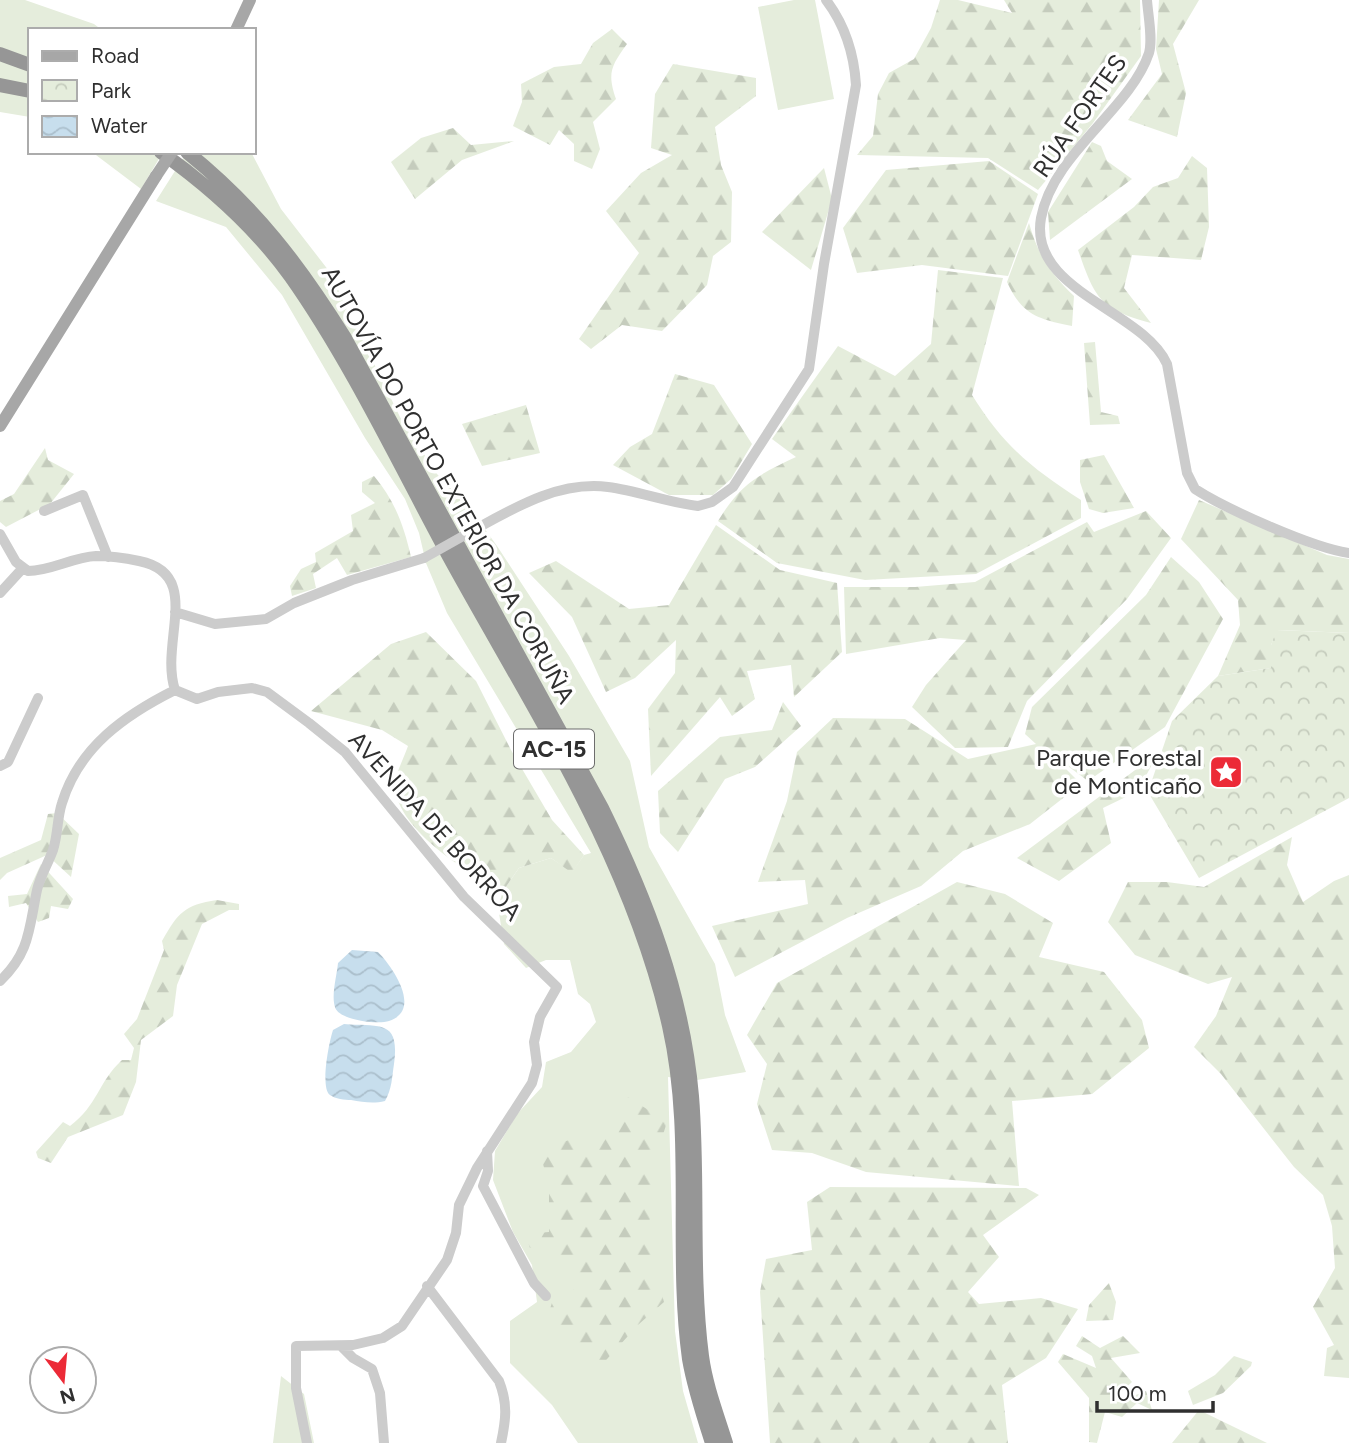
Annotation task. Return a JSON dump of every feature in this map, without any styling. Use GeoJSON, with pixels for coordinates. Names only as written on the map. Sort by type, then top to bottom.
{"type":"FeatureCollection","features":[{"type":"Feature","properties":{"kind":"highway"},"geometry":{"type":"LineString","coordinates":[[0,54],[28,64]]}},
{"type":"Feature","properties":{"kind":"highway"},"geometry":{"type":"LineString","coordinates":[[0,85],[28,91]]}},
{"type":"Feature","properties":{"kind":"highway","name":"AUTOVÍA DO PORTO EXTERIOR DA CORUÑA"},"geometry":{"type":"LineString","coordinates":[[164,154],[198,178],[218,197],[265,245],[292,278],[376,424],[590,815],[628,891],[647,942],[670,1030],[679,1096],[684,1178],[683,1292],[690,1360],[698,1400],[712,1443]]}},
{"type":"Feature","properties":{"kind":"highway","name":"AUTOVÍA DO PORTO EXTERIOR DA CORUÑA"},"geometry":{"type":"LineString","coordinates":[[189,154],[272,233],[302,271],[345,338],[602,808],[640,886],[659,937],[683,1027],[692,1094],[697,1177],[696,1292],[703,1358],[711,1397],[726,1443]]}},
{"type":"Feature","properties":{"kind":"main road"},"geometry":{"type":"LineString","coordinates":[[237,28],[250,0]]}},
{"type":"Feature","properties":{"kind":"main road"},"geometry":{"type":"LineString","coordinates":[[0,426],[171,154]]}},
{"type":"Feature","properties":{"kind":"street"},"geometry":{"type":"LineString","coordinates":[[175,612],[215,624],[266,619],[294,603],[352,580],[424,558],[524,502],[570,489],[606,487],[698,506],[712,502],[733,487],[809,369],[824,264],[856,85],[847,39],[826,0]]}},
{"type":"Feature","properties":{"kind":"street","name":"RÚA FORTES"},"geometry":{"type":"LineString","coordinates":[[1147,0],[1149,52],[1136,78],[1072,156],[1049,194],[1039,230],[1045,251],[1056,269],[1103,309],[1135,328],[1161,350],[1167,364],[1187,473],[1195,489],[1295,536],[1331,551],[1349,554]]}},
{"type":"Feature","properties":{"kind":"street"},"geometry":{"type":"LineString","coordinates":[[44,511],[82,495],[108,557]]}},
{"type":"Feature","properties":{"kind":"street"},"geometry":{"type":"LineString","coordinates":[[0,981],[18,964],[26,943],[38,885],[53,849],[61,804],[73,772],[94,743],[152,702],[175,690],[170,674],[169,656],[175,612],[174,584],[166,571],[154,564],[93,556],[34,571],[22,569],[1,539]]}},
{"type":"Feature","properties":{"kind":"street"},"geometry":{"type":"LineString","coordinates":[[0,593],[22,569]]}},
{"type":"Feature","properties":{"kind":"street","name":"AVENIDA DE BORROA"},"geometry":{"type":"LineString","coordinates":[[175,690],[197,699],[218,692],[252,688],[268,692],[280,700],[345,752],[464,897],[556,987],[540,1017],[534,1042],[537,1065],[532,1083],[487,1150],[459,1205],[456,1233],[447,1260],[402,1325],[383,1338],[342,1347],[296,1346],[296,1388],[307,1443]]}},
{"type":"Feature","properties":{"kind":"street"},"geometry":{"type":"LineString","coordinates":[[0,766],[8,762],[38,698]]}},
{"type":"Feature","properties":{"kind":"street"},"geometry":{"type":"LineString","coordinates":[[487,1150],[488,1171],[483,1186],[534,1283],[546,1296]]}},
{"type":"Feature","properties":{"kind":"street"},"geometry":{"type":"LineString","coordinates":[[427,1286],[499,1381],[507,1408],[501,1443]]}},
{"type":"Feature","properties":{"kind":"street"},"geometry":{"type":"LineString","coordinates":[[342,1347],[353,1358],[372,1369],[380,1393],[384,1443]]}},
{"type":"Feature","properties":{"kind":"green space"},"geometry":{"type":"Polygon","coordinates":[[[0,0],[25,0],[99,28],[28,28],[28,117],[0,112],[0,0]]]}},
{"type":"Feature","properties":{"kind":"green space"},"geometry":{"type":"Polygon","coordinates":[[[794,0],[815,0],[834,99],[778,110],[758,7],[794,0]]]}},
{"type":"Feature","properties":{"kind":"green space"},"geometry":{"type":"Polygon","coordinates":[[[940,0],[958,0],[1012,13],[1004,0],[1140,0],[1141,56],[1093,123],[1038,190],[988,158],[857,155],[873,136],[878,94],[889,73],[914,59],[931,28],[940,0]]]}},
{"type":"Feature","properties":{"kind":"green space"},"geometry":{"type":"Polygon","coordinates":[[[1159,0],[1199,0],[1173,44],[1186,93],[1177,137],[1128,120],[1162,74],[1156,49],[1159,0]]]}},
{"type":"Feature","properties":{"kind":"green space"},"geometry":{"type":"Polygon","coordinates":[[[612,29],[627,44],[612,70],[616,99],[593,122],[600,149],[592,169],[574,161],[574,144],[559,130],[550,145],[513,126],[522,102],[521,84],[554,67],[581,64],[593,43],[612,29]]]}},
{"type":"Feature","properties":{"kind":"green space"},"geometry":{"type":"Polygon","coordinates":[[[673,64],[756,78],[756,96],[715,127],[721,165],[732,192],[731,242],[713,256],[707,285],[662,331],[622,325],[591,349],[579,339],[639,253],[606,211],[641,173],[672,155],[651,148],[655,94],[673,64]]]}},
{"type":"Feature","properties":{"kind":"green space"},"geometry":{"type":"Polygon","coordinates":[[[453,128],[471,145],[514,141],[462,160],[415,199],[391,162],[421,138],[453,128]]]}},
{"type":"Feature","properties":{"kind":"green space"},"geometry":{"type":"Polygon","coordinates":[[[1092,142],[1101,146],[1107,161],[1132,179],[1050,240],[1048,212],[1092,142]]]}},
{"type":"Feature","properties":{"kind":"green space"},"geometry":{"type":"Polygon","coordinates":[[[95,154],[162,154],[141,189],[95,154]]]}},
{"type":"Feature","properties":{"kind":"green space"},"geometry":{"type":"Polygon","coordinates":[[[186,154],[252,154],[281,209],[329,271],[400,417],[437,474],[472,511],[497,546],[569,656],[630,761],[649,847],[715,964],[725,1015],[746,1072],[697,1080],[668,1077],[675,1331],[683,1391],[698,1443],[578,1443],[552,1405],[510,1363],[510,1321],[537,1302],[532,1265],[513,1232],[493,1180],[495,1151],[517,1114],[542,1087],[546,1062],[571,1052],[596,1022],[590,1004],[578,994],[570,960],[546,960],[526,968],[504,944],[498,907],[503,891],[519,868],[551,858],[572,872],[584,855],[591,853],[447,613],[426,563],[419,533],[405,499],[365,438],[282,295],[226,227],[156,201],[186,154]]]}},
{"type":"Feature","properties":{"kind":"green space"},"geometry":{"type":"Polygon","coordinates":[[[1192,156],[1207,168],[1209,227],[1201,260],[1132,255],[1124,288],[1151,323],[1134,318],[1101,299],[1089,280],[1078,250],[1134,207],[1153,187],[1178,178],[1192,156]]]}},
{"type":"Feature","properties":{"kind":"green space"},"geometry":{"type":"Polygon","coordinates":[[[989,161],[1038,194],[1008,276],[922,265],[857,273],[843,228],[886,170],[989,161]]]}},
{"type":"Feature","properties":{"kind":"green space"},"geometry":{"type":"Polygon","coordinates":[[[824,168],[832,199],[811,270],[762,232],[824,168]]]}},
{"type":"Feature","properties":{"kind":"green space"},"geometry":{"type":"Polygon","coordinates":[[[1029,223],[1036,245],[1046,263],[1074,296],[1072,326],[1032,314],[1019,302],[1007,282],[1029,223]]]}},
{"type":"Feature","properties":{"kind":"green space"},"geometry":{"type":"Polygon","coordinates":[[[938,270],[1003,278],[972,395],[995,428],[1019,454],[1081,500],[1081,518],[976,574],[865,580],[777,563],[718,521],[726,508],[751,482],[796,457],[772,439],[838,346],[895,376],[931,344],[938,270]]]}},
{"type":"Feature","properties":{"kind":"green space"},"geometry":{"type":"Polygon","coordinates":[[[1095,342],[1101,412],[1118,416],[1120,424],[1090,425],[1084,343],[1095,342]]]}},
{"type":"Feature","properties":{"kind":"green space"},"geometry":{"type":"Polygon","coordinates":[[[675,374],[714,385],[752,444],[731,479],[713,495],[669,495],[613,465],[630,447],[652,434],[675,374]]]}},
{"type":"Feature","properties":{"kind":"green space"},"geometry":{"type":"Polygon","coordinates":[[[526,405],[540,453],[482,466],[462,424],[526,405]]]}},
{"type":"Feature","properties":{"kind":"green space"},"geometry":{"type":"Polygon","coordinates":[[[45,448],[48,460],[74,474],[50,504],[6,527],[0,522],[0,501],[14,494],[45,448]]]}},
{"type":"Feature","properties":{"kind":"green space"},"geometry":{"type":"Polygon","coordinates":[[[1104,455],[1134,508],[1103,513],[1089,509],[1080,482],[1080,460],[1104,455]]]}},
{"type":"Feature","properties":{"kind":"green space"},"geometry":{"type":"Polygon","coordinates":[[[374,476],[398,514],[411,557],[347,575],[337,558],[313,574],[316,588],[292,596],[290,586],[301,569],[316,562],[315,553],[353,531],[351,515],[375,503],[362,492],[362,482],[374,476]]]}},
{"type":"Feature","properties":{"kind":"green space"},"geometry":{"type":"Polygon","coordinates":[[[1199,500],[1327,555],[1349,559],[1349,633],[1278,630],[1271,645],[1271,668],[1218,676],[1240,625],[1238,600],[1181,539],[1199,500]]]}},
{"type":"Feature","properties":{"kind":"green space"},"geometry":{"type":"Polygon","coordinates":[[[1146,511],[1171,538],[1127,599],[1027,701],[1008,747],[955,748],[912,707],[926,685],[966,640],[940,638],[846,654],[844,587],[915,587],[975,582],[1087,522],[1094,532],[1146,511]]]}},
{"type":"Feature","properties":{"kind":"green space"},"geometry":{"type":"Polygon","coordinates":[[[716,525],[780,570],[837,583],[842,652],[794,697],[791,665],[747,671],[755,699],[732,716],[720,697],[651,776],[648,709],[675,673],[676,640],[635,678],[606,692],[572,617],[529,573],[556,561],[629,609],[669,605],[716,525]]]}},
{"type":"Feature","properties":{"kind":"green space"},"geometry":{"type":"Polygon","coordinates":[[[1171,557],[1199,582],[1223,619],[1165,727],[1088,781],[1049,752],[1081,784],[1030,824],[963,851],[921,886],[847,918],[735,977],[712,926],[808,904],[805,880],[758,882],[787,801],[797,752],[833,718],[905,719],[968,759],[1036,744],[1025,734],[1032,707],[1146,595],[1171,557]]]}},
{"type":"Feature","properties":{"kind":"green space"},"geometry":{"type":"Polygon","coordinates":[[[1277,630],[1349,633],[1349,798],[1199,878],[1148,792],[1172,721],[1218,676],[1271,668],[1271,645],[1277,630]]]}},
{"type":"Feature","properties":{"kind":"green space"},"geometry":{"type":"Polygon","coordinates":[[[426,632],[476,681],[511,750],[552,820],[584,855],[572,873],[551,858],[519,868],[503,891],[472,874],[422,835],[399,804],[395,783],[408,746],[382,730],[311,711],[391,644],[426,632]]]}},
{"type":"Feature","properties":{"kind":"green space"},"geometry":{"type":"Polygon","coordinates":[[[783,702],[801,726],[755,767],[725,779],[678,852],[660,833],[658,791],[720,737],[772,730],[783,702]]]}},
{"type":"Feature","properties":{"kind":"green space"},"geometry":{"type":"Polygon","coordinates":[[[1158,753],[1138,791],[1103,808],[1111,843],[1059,881],[1017,858],[1158,753]]]}},
{"type":"Feature","properties":{"kind":"green space"},"geometry":{"type":"Polygon","coordinates":[[[57,813],[79,834],[71,877],[47,855],[7,873],[0,880],[0,858],[41,840],[48,814],[57,813]]]}},
{"type":"Feature","properties":{"kind":"green space"},"geometry":{"type":"Polygon","coordinates":[[[1292,837],[1287,865],[1303,902],[1334,881],[1349,875],[1349,1378],[1324,1376],[1327,1348],[1334,1345],[1313,1307],[1335,1268],[1332,1226],[1323,1195],[1294,1167],[1221,1074],[1194,1047],[1216,1016],[1232,977],[1208,984],[1135,955],[1108,922],[1128,882],[1167,882],[1204,887],[1292,837]]]}},
{"type":"Feature","properties":{"kind":"green space"},"geometry":{"type":"Polygon","coordinates":[[[41,864],[73,899],[68,909],[51,906],[49,918],[38,922],[26,903],[9,907],[8,896],[27,894],[41,864]]]}},
{"type":"Feature","properties":{"kind":"green space"},"geometry":{"type":"Polygon","coordinates":[[[957,882],[1005,894],[1053,923],[1039,957],[1104,972],[1142,1020],[1149,1048],[1092,1094],[1012,1101],[1019,1186],[866,1172],[812,1153],[772,1150],[757,1104],[767,1064],[747,1035],[777,983],[957,882]]]}},
{"type":"Feature","properties":{"kind":"green space"},"geometry":{"type":"Polygon","coordinates":[[[217,900],[239,904],[239,910],[229,910],[202,924],[177,985],[173,1016],[141,1040],[136,1082],[123,1115],[68,1137],[51,1163],[38,1158],[36,1152],[63,1122],[70,1126],[87,1110],[114,1068],[122,1060],[131,1060],[134,1048],[124,1034],[137,1019],[164,950],[162,941],[173,923],[189,908],[217,900]]]}},
{"type":"Feature","properties":{"kind":"green space"},"geometry":{"type":"Polygon","coordinates":[[[628,1097],[667,1122],[655,1170],[650,1221],[652,1260],[664,1302],[639,1324],[597,1370],[546,1322],[554,1296],[573,1299],[574,1281],[556,1263],[546,1244],[530,1248],[525,1234],[549,1232],[549,1185],[539,1150],[587,1134],[604,1141],[628,1097]]]}},
{"type":"Feature","properties":{"kind":"green space"},"geometry":{"type":"Polygon","coordinates":[[[830,1187],[1026,1188],[1039,1195],[983,1235],[999,1257],[968,1292],[979,1304],[1041,1298],[1078,1309],[1046,1358],[1002,1385],[1008,1443],[770,1443],[760,1292],[766,1259],[812,1250],[807,1202],[830,1187]]]}},
{"type":"Feature","properties":{"kind":"green space"},"geometry":{"type":"Polygon","coordinates":[[[1109,1283],[1116,1302],[1113,1320],[1086,1321],[1089,1305],[1109,1283]]]}},
{"type":"Feature","properties":{"kind":"green space"},"geometry":{"type":"Polygon","coordinates":[[[1082,1336],[1100,1348],[1123,1336],[1140,1353],[1111,1358],[1132,1382],[1113,1400],[1118,1402],[1146,1391],[1152,1410],[1137,1403],[1122,1417],[1105,1412],[1097,1443],[1089,1442],[1089,1398],[1058,1362],[1063,1354],[1096,1368],[1092,1356],[1076,1346],[1082,1336]]]}},
{"type":"Feature","properties":{"kind":"green space"},"geometry":{"type":"Polygon","coordinates":[[[1234,1356],[1252,1362],[1251,1366],[1223,1393],[1193,1405],[1188,1391],[1215,1375],[1234,1356]]]}},
{"type":"Feature","properties":{"kind":"green space"},"geometry":{"type":"Polygon","coordinates":[[[281,1376],[304,1394],[314,1443],[273,1443],[281,1376]]]}},
{"type":"Feature","properties":{"kind":"green space"},"geometry":{"type":"Polygon","coordinates":[[[1199,1410],[1267,1443],[1172,1443],[1199,1410]]]}},
{"type":"Feature","properties":{"kind":"water"},"geometry":{"type":"Polygon","coordinates":[[[352,950],[378,952],[390,967],[402,988],[404,998],[404,1008],[399,1015],[389,1021],[359,1020],[343,1015],[335,1007],[338,963],[352,950]]]}},
{"type":"Feature","properties":{"kind":"water"},"geometry":{"type":"Polygon","coordinates":[[[344,1024],[385,1028],[394,1039],[394,1064],[385,1101],[340,1099],[327,1091],[326,1064],[331,1036],[333,1030],[344,1024]]]}},
{"type":"Feature","properties":{"kind":"place","name":"Parque Forestal de Monticaño"},"geometry":{"type":"Point","coordinates":[1226,772]}}]}
